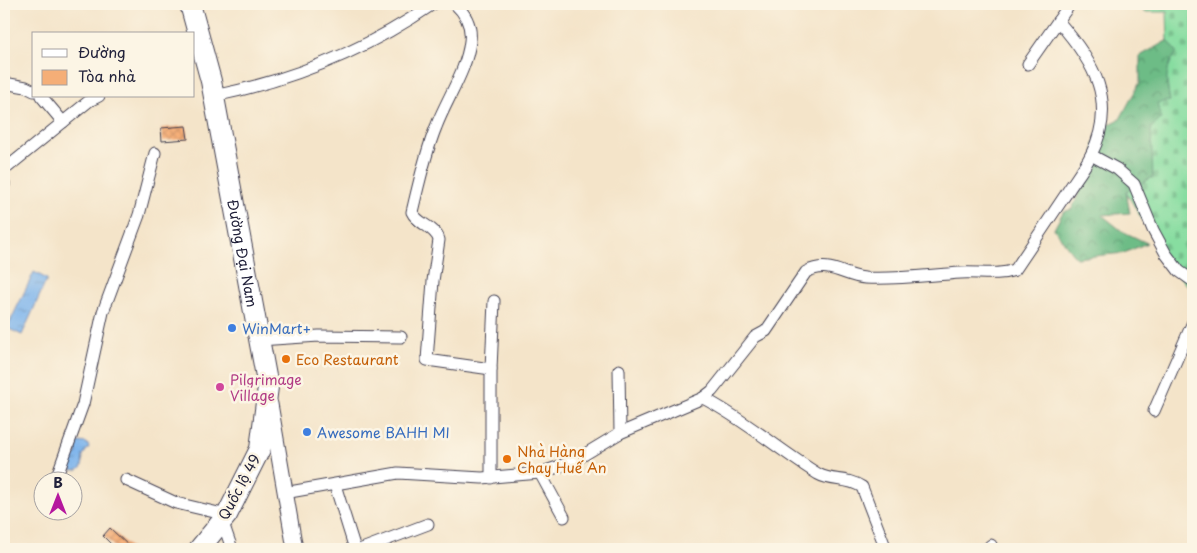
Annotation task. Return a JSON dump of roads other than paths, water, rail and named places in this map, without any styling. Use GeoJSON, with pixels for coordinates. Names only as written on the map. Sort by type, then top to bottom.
{"type":"FeatureCollection","features":[{"type":"Feature","properties":{"kind":"highway","name":"Đường Đại Nam"},"geometry":{"type":"LineString","coordinates":[[190,4],[198,48],[214,96],[268,387]]}},
{"type":"Feature","properties":{"kind":"highway","name":"Quốc lộ 49"},"geometry":{"type":"LineString","coordinates":[[199,549],[224,518],[260,449],[268,387]]}},
{"type":"Feature","properties":{"kind":"street"},"geometry":{"type":"LineString","coordinates":[[214,96],[282,79],[343,55],[399,26],[433,4]]}},
{"type":"Feature","properties":{"kind":"street"},"geometry":{"type":"LineString","coordinates":[[455,4],[468,21],[470,42],[462,68],[436,126],[424,161],[412,212],[414,217],[438,235],[439,240],[433,281],[427,360],[491,369]]}},
{"type":"Feature","properties":{"kind":"street"},"geometry":{"type":"LineString","coordinates":[[1028,64],[1070,4]]}},
{"type":"Feature","properties":{"kind":"street"},"geometry":{"type":"LineString","coordinates":[[284,493],[398,473],[491,478],[540,473],[572,462],[620,433],[703,398],[712,391],[755,336],[766,331],[806,272],[816,267],[833,268],[865,278],[912,278],[964,273],[998,274],[1015,270],[1091,155],[1102,123],[1103,101],[1098,80],[1078,43],[1058,21]]}},
{"type":"Feature","properties":{"kind":"street"},"geometry":{"type":"LineString","coordinates":[[4,83],[32,90]]}},
{"type":"Feature","properties":{"kind":"street"},"geometry":{"type":"LineString","coordinates":[[44,98],[63,122]]}},
{"type":"Feature","properties":{"kind":"street"},"geometry":{"type":"LineString","coordinates":[[4,170],[95,98]]}},
{"type":"Feature","properties":{"kind":"street"},"geometry":{"type":"LineString","coordinates":[[59,470],[83,404],[103,312],[139,215],[155,153]]}},
{"type":"Feature","properties":{"kind":"street"},"geometry":{"type":"LineString","coordinates":[[1091,155],[1117,169],[1134,184],[1153,230],[1166,254],[1179,271],[1193,281]]}},
{"type":"Feature","properties":{"kind":"street"},"geometry":{"type":"LineString","coordinates":[[491,478],[491,369],[494,301]]}},
{"type":"Feature","properties":{"kind":"street"},"geometry":{"type":"LineString","coordinates":[[1154,411],[1193,322]]}},
{"type":"Feature","properties":{"kind":"street"},"geometry":{"type":"LineString","coordinates":[[259,340],[319,336],[401,337]]}},
{"type":"Feature","properties":{"kind":"street"},"geometry":{"type":"LineString","coordinates":[[619,370],[620,433]]}},
{"type":"Feature","properties":{"kind":"street","name":"Đường Đại Nam"},"geometry":{"type":"LineString","coordinates":[[268,387],[284,493],[295,549]]}},
{"type":"Feature","properties":{"kind":"street"},"geometry":{"type":"LineString","coordinates":[[703,398],[725,409],[821,475],[853,481],[862,487],[886,549]]}},
{"type":"Feature","properties":{"kind":"street"},"geometry":{"type":"LineString","coordinates":[[540,473],[564,517]]}},
{"type":"Feature","properties":{"kind":"street"},"geometry":{"type":"LineString","coordinates":[[126,480],[176,503],[224,518],[232,549]]}},
{"type":"Feature","properties":{"kind":"street"},"geometry":{"type":"LineString","coordinates":[[335,485],[355,549]]}},
{"type":"Feature","properties":{"kind":"street"},"geometry":{"type":"LineString","coordinates":[[362,549],[428,524]]}},
{"type":"Feature","properties":{"kind":"water"},"geometry":{"type":"Polygon","coordinates":[[[34,272],[47,279],[22,335],[7,328],[34,272]]]}},
{"type":"Feature","properties":{"kind":"water"},"geometry":{"type":"Polygon","coordinates":[[[75,443],[87,443],[89,447],[83,455],[82,467],[78,470],[71,470],[67,465],[77,453],[75,443]]]}},
{"type":"Feature","properties":{"kind":"place","name":"WinMart+"},"geometry":{"type":"Point","coordinates":[232,328]}},
{"type":"Feature","properties":{"kind":"place","name":"Eco Restaurant"},"geometry":{"type":"Point","coordinates":[286,359]}},
{"type":"Feature","properties":{"kind":"place","name":"Pilgrimage Village"},"geometry":{"type":"Point","coordinates":[220,387]}},
{"type":"Feature","properties":{"kind":"place","name":"Awesome BAHH MI"},"geometry":{"type":"Point","coordinates":[307,432]}},
{"type":"Feature","properties":{"kind":"place","name":"Nhà Hàng Chay Huế An"},"geometry":{"type":"Point","coordinates":[507,459]}}]}
